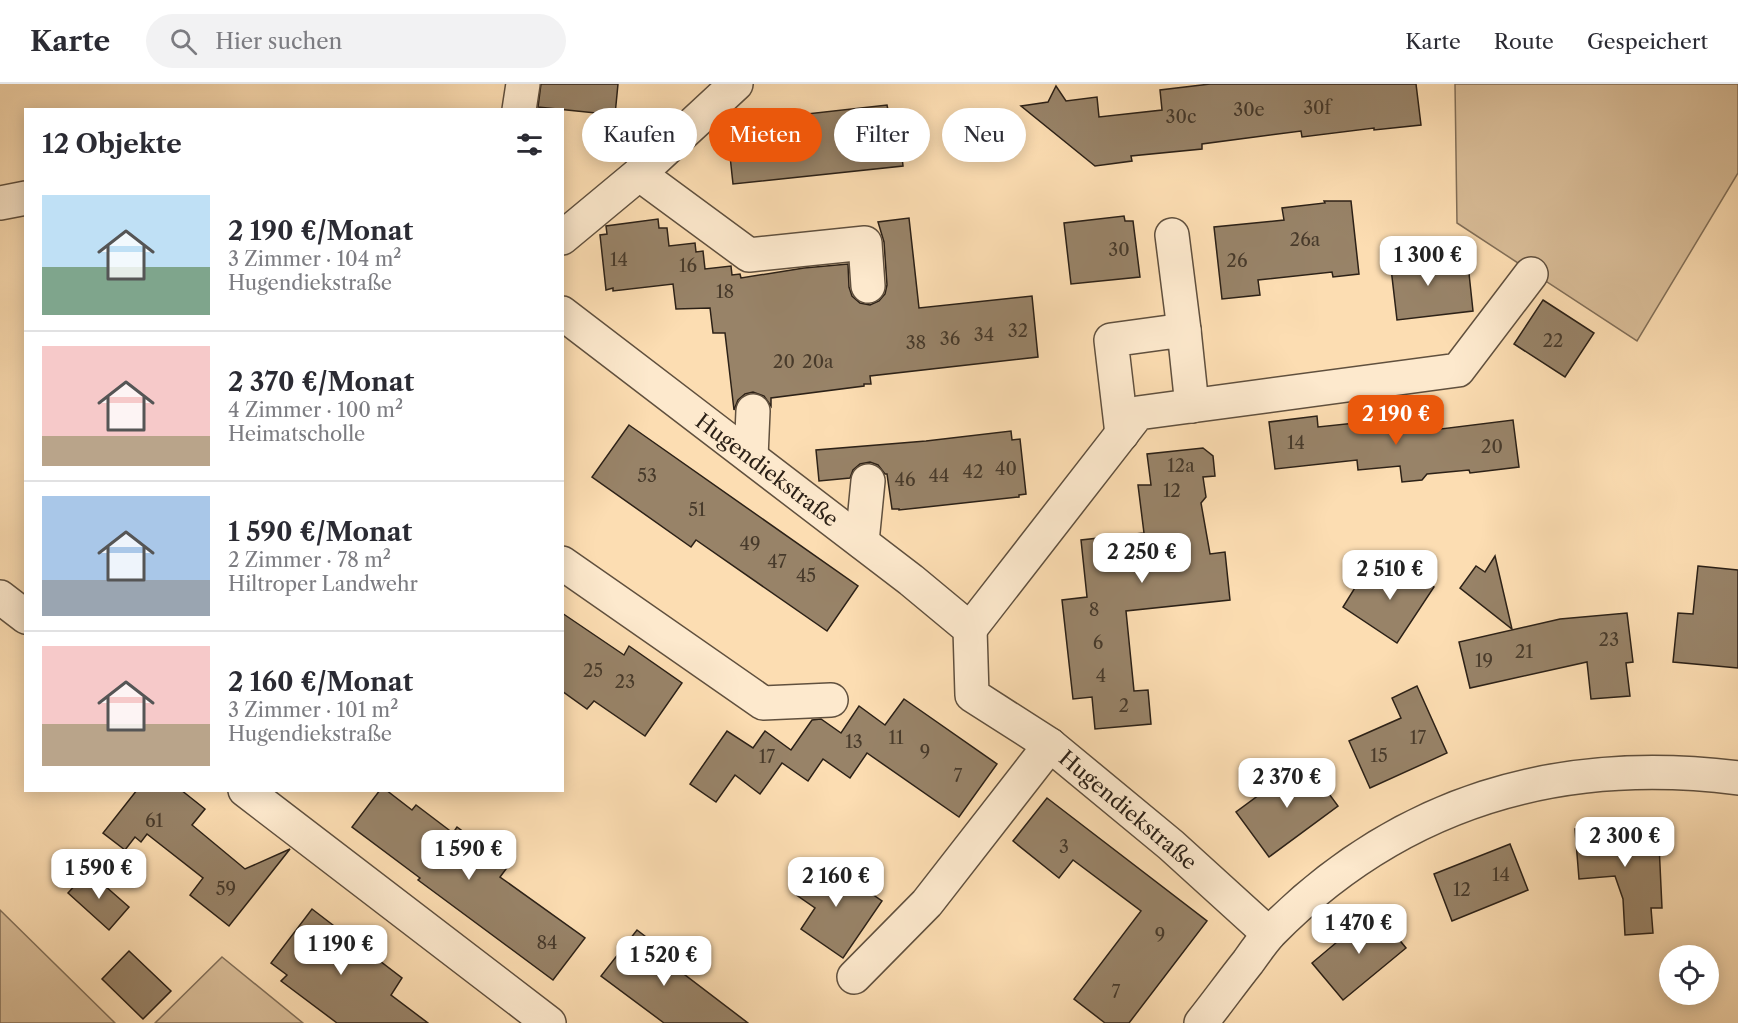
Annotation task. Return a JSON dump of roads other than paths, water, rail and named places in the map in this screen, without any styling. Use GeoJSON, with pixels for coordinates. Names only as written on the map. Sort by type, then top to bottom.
{"type":"FeatureCollection","features":[{"type":"Feature","properties":{"kind":"street"},"geometry":{"type":"LineString","coordinates":[[519,108],[523,84]]}},
{"type":"Feature","properties":{"kind":"street"},"geometry":{"type":"LineString","coordinates":[[564,236],[639,174],[736,84]]}},
{"type":"Feature","properties":{"kind":"street"},"geometry":{"type":"LineString","coordinates":[[639,174],[749,255],[865,243],[868,286]]}},
{"type":"Feature","properties":{"kind":"street"},"geometry":{"type":"LineString","coordinates":[[0,203],[24,198]]}},
{"type":"Feature","properties":{"kind":"street"},"geometry":{"type":"LineString","coordinates":[[1172,235],[1192,406]]}},
{"type":"Feature","properties":{"kind":"street"},"geometry":{"type":"LineString","coordinates":[[970,629],[1138,413],[1458,370],[1531,274]]}},
{"type":"Feature","properties":{"kind":"street","name":"Hugendiekstraße"},"geometry":{"type":"LineString","coordinates":[[564,315],[862,542],[970,629],[972,695],[1050,745],[1171,845],[1269,934]]}},
{"type":"Feature","properties":{"kind":"street"},"geometry":{"type":"LineString","coordinates":[[1122,434],[1111,340],[1184,330]]}},
{"type":"Feature","properties":{"kind":"street"},"geometry":{"type":"LineString","coordinates":[[751,458],[753,411]]}},
{"type":"Feature","properties":{"kind":"street"},"geometry":{"type":"LineString","coordinates":[[862,542],[868,481]]}},
{"type":"Feature","properties":{"kind":"street"},"geometry":{"type":"LineString","coordinates":[[564,564],[763,703],[831,700]]}},
{"type":"Feature","properties":{"kind":"street"},"geometry":{"type":"LineString","coordinates":[[0,597],[24,615]]}},
{"type":"Feature","properties":{"kind":"street"},"geometry":{"type":"LineString","coordinates":[[854,977],[927,903],[1050,745]]}},
{"type":"Feature","properties":{"kind":"street"},"geometry":{"type":"LineString","coordinates":[[1201,1023],[1269,934],[1323,885],[1382,844],[1415,825],[1493,795],[1562,778],[1599,774],[1691,772],[1738,778]]}},
{"type":"Feature","properties":{"kind":"street"},"geometry":{"type":"LineString","coordinates":[[248,792],[549,1023]]}}]}
